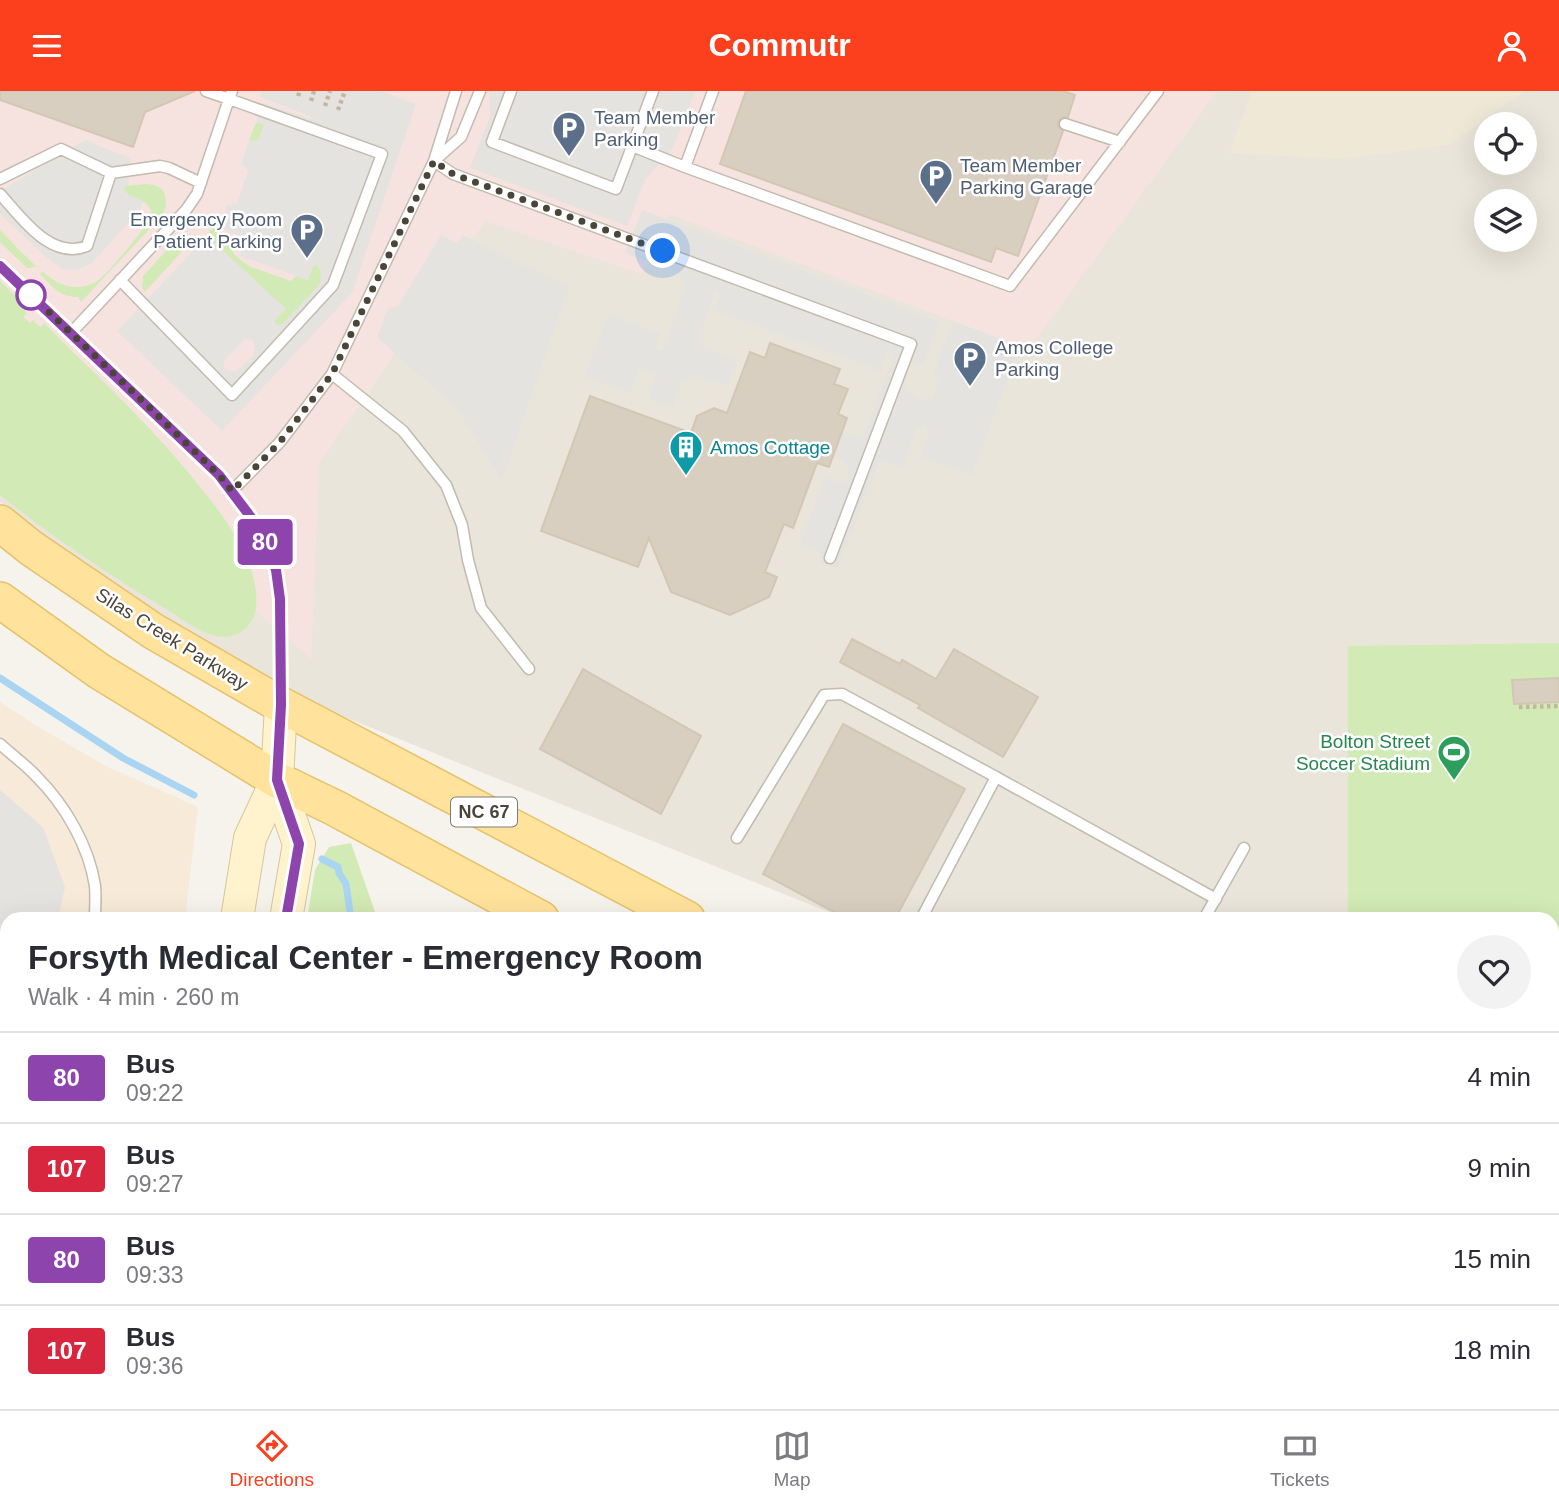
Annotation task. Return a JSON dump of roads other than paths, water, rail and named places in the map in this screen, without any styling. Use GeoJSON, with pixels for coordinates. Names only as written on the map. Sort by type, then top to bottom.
{"type":"FeatureCollection","features":[{"type":"Feature","properties":{"kind":"main road","name":"Silas Creek Parkway"},"geometry":{"type":"LineString","coordinates":[[0,523],[31,548],[153,631],[281,705],[674,912]]}},
{"type":"Feature","properties":{"kind":"main road"},"geometry":{"type":"LineString","coordinates":[[0,600],[99,671],[277,780],[335,808],[528,912]]}},
{"type":"Feature","properties":{"kind":"main road"},"geometry":{"type":"LineString","coordinates":[[238,912],[250,838],[277,780],[281,705]]}},
{"type":"Feature","properties":{"kind":"main road"},"geometry":{"type":"LineString","coordinates":[[277,780],[299,844],[287,912]]}},
{"type":"Feature","properties":{"kind":"lane"},"geometry":{"type":"LineString","coordinates":[[120,280],[232,395],[333,285],[382,154],[231,95],[206,91]]}},
{"type":"Feature","properties":{"kind":"lane"},"geometry":{"type":"LineString","coordinates":[[232,491],[280,442],[332,374],[434,161],[456,91]]}},
{"type":"Feature","properties":{"kind":"lane"},"geometry":{"type":"LineString","coordinates":[[434,161],[461,138],[480,91]]}},
{"type":"Feature","properties":{"kind":"lane"},"geometry":{"type":"LineString","coordinates":[[511,91],[492,142],[616,189],[653,91]]}},
{"type":"Feature","properties":{"kind":"lane"},"geometry":{"type":"LineString","coordinates":[[685,167],[713,91]]}},
{"type":"Feature","properties":{"kind":"lane"},"geometry":{"type":"LineString","coordinates":[[632,146],[1010,286],[1158,91]]}},
{"type":"Feature","properties":{"kind":"lane"},"geometry":{"type":"LineString","coordinates":[[71,333],[186,210],[197,194],[231,95]]}},
{"type":"Feature","properties":{"kind":"lane"},"geometry":{"type":"LineString","coordinates":[[1065,124],[1120,142]]}},
{"type":"Feature","properties":{"kind":"lane"},"geometry":{"type":"LineString","coordinates":[[0,179],[61,149],[111,173],[160,166],[201,183]]}},
{"type":"Feature","properties":{"kind":"lane"},"geometry":{"type":"LineString","coordinates":[[434,161],[453,174],[911,344],[830,558]]}},
{"type":"Feature","properties":{"kind":"lane"},"geometry":{"type":"LineString","coordinates":[[0,194],[28,225],[46,240],[65,249],[79,249],[87,246],[111,173]]}},
{"type":"Feature","properties":{"kind":"lane"},"geometry":{"type":"LineString","coordinates":[[0,266],[219,475],[250,516],[266,544],[276,570],[280,599],[281,705]]}},
{"type":"Feature","properties":{"kind":"lane"},"geometry":{"type":"LineString","coordinates":[[332,374],[403,431],[446,485],[462,525],[467,560],[481,608],[529,669]]}},
{"type":"Feature","properties":{"kind":"lane"},"geometry":{"type":"LineString","coordinates":[[737,838],[824,695],[842,694],[1216,899]]}},
{"type":"Feature","properties":{"kind":"lane"},"geometry":{"type":"LineString","coordinates":[[0,744],[37,776],[60,804],[76,832],[88,859],[95,887],[94,912]]}},
{"type":"Feature","properties":{"kind":"lane"},"geometry":{"type":"LineString","coordinates":[[925,912],[996,777]]}},
{"type":"Feature","properties":{"kind":"lane"},"geometry":{"type":"LineString","coordinates":[[1208,912],[1244,848]]}},
{"type":"Feature","properties":{"kind":"waterway"},"geometry":{"type":"LineString","coordinates":[[0,678],[123,758],[194,795]]}},
{"type":"Feature","properties":{"kind":"waterway"},"geometry":{"type":"LineString","coordinates":[[322,859],[338,867],[346,884],[350,912]]}},
{"type":"Feature","properties":{"kind":"place","name":"Team Member Parking"},"geometry":{"type":"Point","coordinates":[569,158]}},
{"type":"Feature","properties":{"kind":"place","name":"Team Member Parking Garage"},"geometry":{"type":"Point","coordinates":[936,206]}},
{"type":"Feature","properties":{"kind":"place","name":"Emergency Room Patient Parking"},"geometry":{"type":"Point","coordinates":[307,260]}},
{"type":"Feature","properties":{"kind":"place","name":"Amos College Parking"},"geometry":{"type":"Point","coordinates":[970,388]}},
{"type":"Feature","properties":{"kind":"place","name":"Amos Cottage"},"geometry":{"type":"Point","coordinates":[686,477]}},
{"type":"Feature","properties":{"kind":"place","name":"Bolton Street Soccer Stadium"},"geometry":{"type":"Point","coordinates":[1454,782]}}]}
